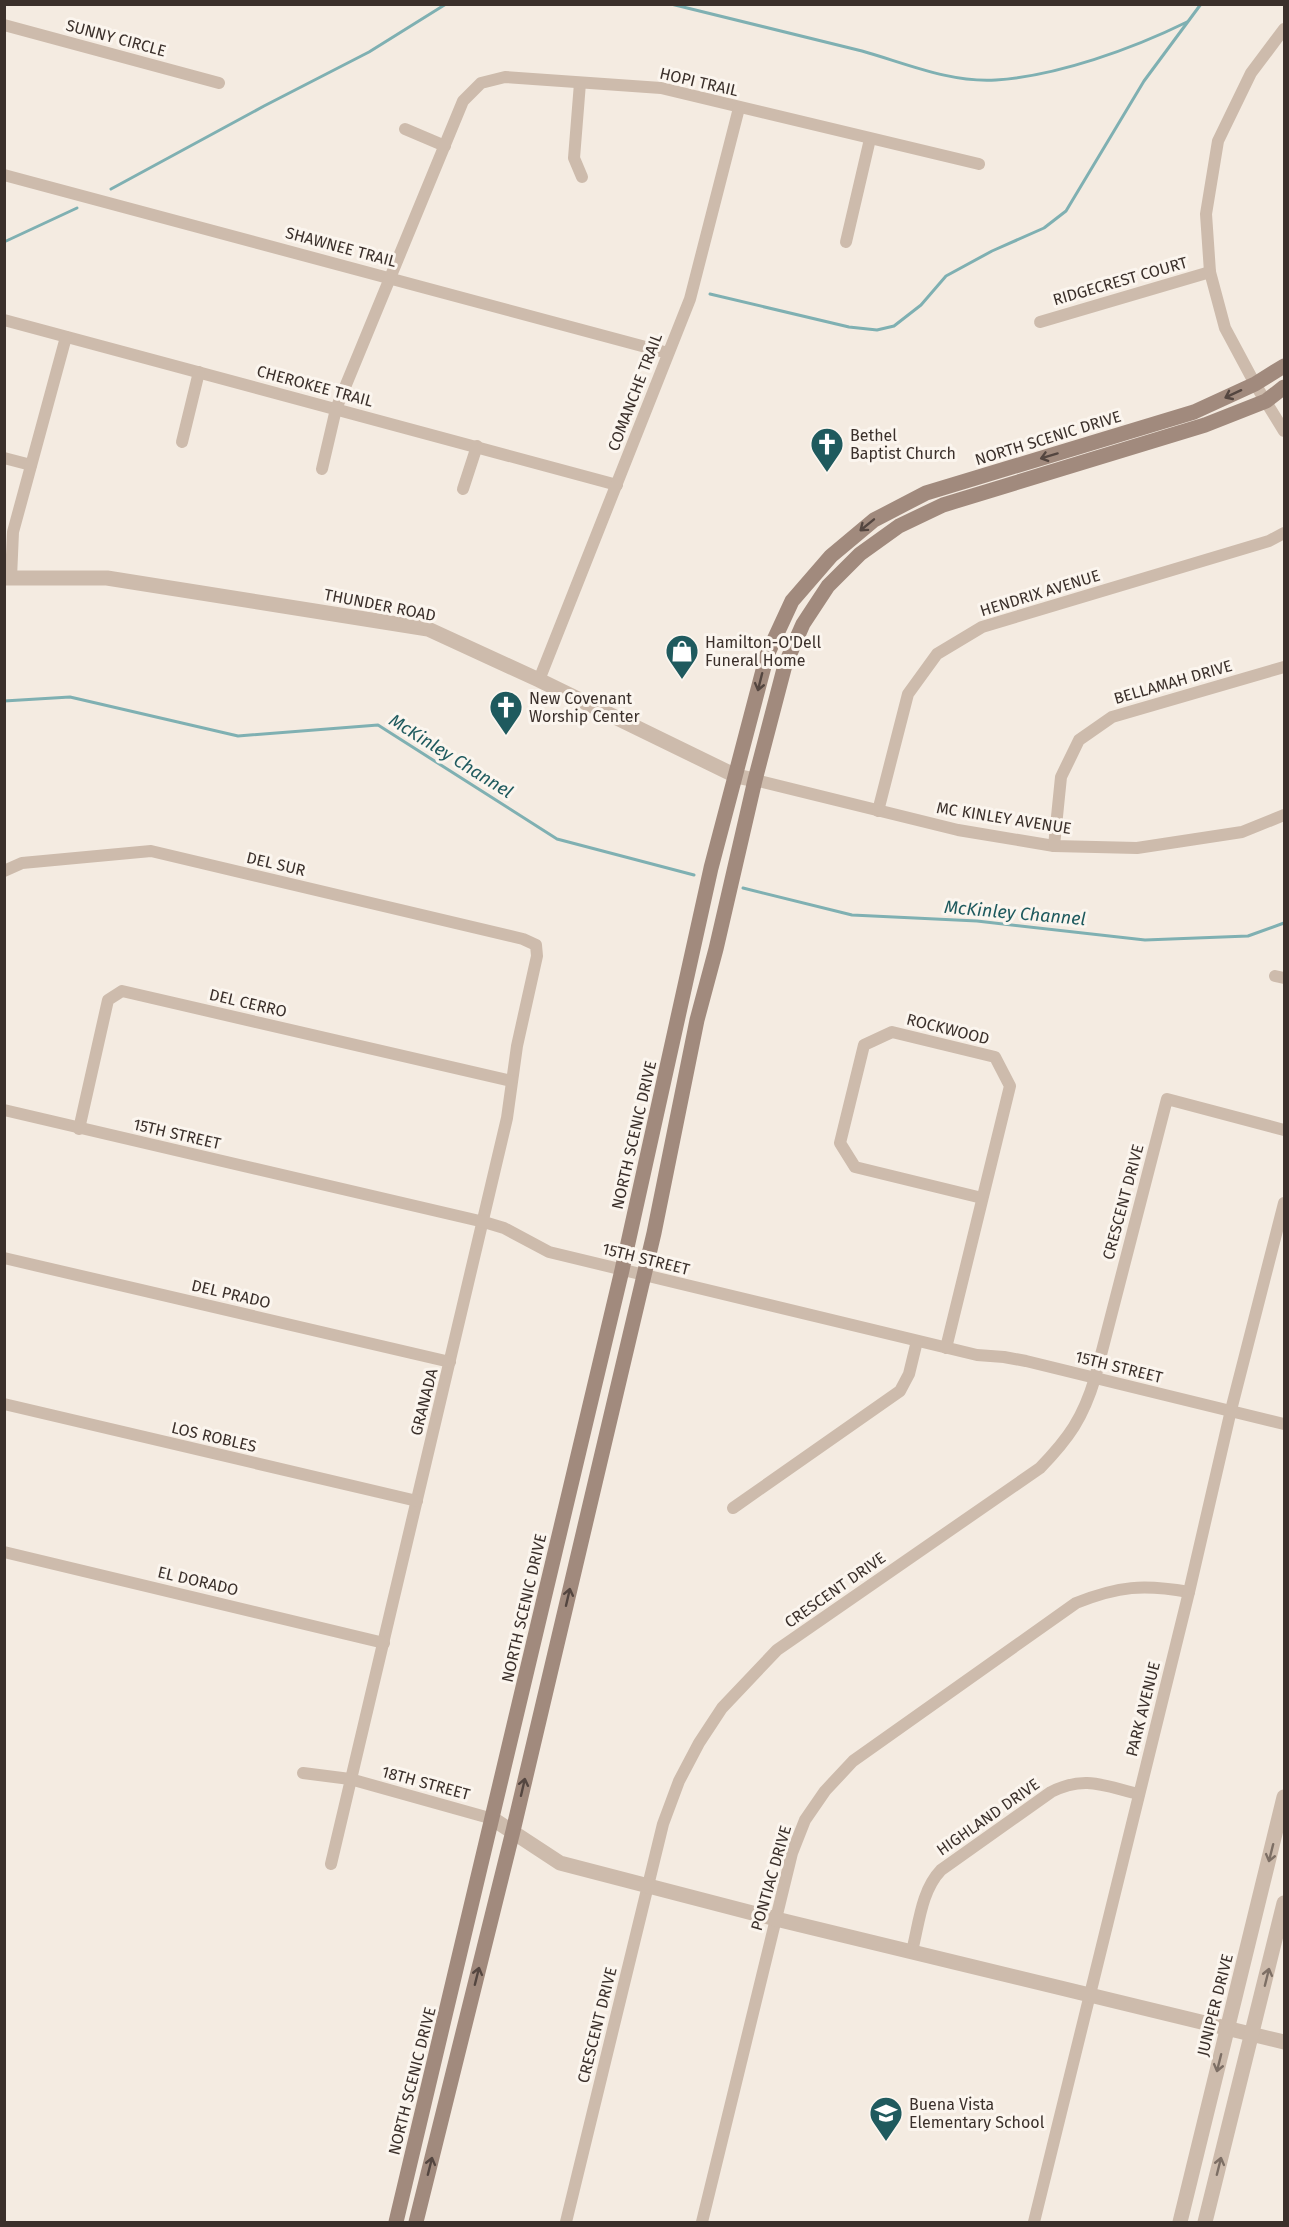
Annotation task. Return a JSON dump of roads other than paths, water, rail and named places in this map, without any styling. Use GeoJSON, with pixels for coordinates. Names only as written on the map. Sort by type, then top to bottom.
{"type":"FeatureCollection","features":[{"type":"Feature","properties":{"kind":"main road","name":"NORTH SCENIC DRIVE"},"geometry":{"type":"LineString","coordinates":[[396,2223],[622,1270],[711,868],[766,655],[792,600],[831,556],[874,520],[926,493],[1194,412],[1255,384],[1284,366]]}},
{"type":"Feature","properties":{"kind":"main road","name":"NORTH SCENIC DRIVE"},"geometry":{"type":"LineString","coordinates":[[416,2223],[513,1831],[644,1275],[697,1020],[755,780],[785,664],[803,624],[828,586],[860,554],[898,526],[943,505],[1205,425],[1266,401],[1284,387]]}},
{"type":"Feature","properties":{"kind":"street","name":"SUNNY CIRCLE"},"geometry":{"type":"LineString","coordinates":[[4,25],[219,83]]}},
{"type":"Feature","properties":{"kind":"street"},"geometry":{"type":"LineString","coordinates":[[1284,29],[1251,73],[1218,141],[1206,214],[1210,272],[1225,328],[1255,384],[1284,430]]}},
{"type":"Feature","properties":{"kind":"street","name":"HOPI TRAIL"},"geometry":{"type":"LineString","coordinates":[[322,469],[336,409],[464,101],[480,83],[505,76],[661,88],[979,164]]}},
{"type":"Feature","properties":{"kind":"street"},"geometry":{"type":"LineString","coordinates":[[580,83],[574,158],[582,177]]}},
{"type":"Feature","properties":{"kind":"street","name":"COMANCHE TRAIL"},"geometry":{"type":"LineString","coordinates":[[538,680],[694,286],[740,108]]}},
{"type":"Feature","properties":{"kind":"street"},"geometry":{"type":"LineString","coordinates":[[405,129],[445,146]]}},
{"type":"Feature","properties":{"kind":"street"},"geometry":{"type":"LineString","coordinates":[[846,242],[870,139]]}},
{"type":"Feature","properties":{"kind":"street","name":"SHAWNEE TRAIL"},"geometry":{"type":"LineString","coordinates":[[4,175],[668,353]]}},
{"type":"Feature","properties":{"kind":"street","name":"RIDGECREST COURT"},"geometry":{"type":"LineString","coordinates":[[1040,322],[1210,272]]}},
{"type":"Feature","properties":{"kind":"street","name":"CHEROKEE TRAIL"},"geometry":{"type":"LineString","coordinates":[[4,320],[617,485]]}},
{"type":"Feature","properties":{"kind":"street"},"geometry":{"type":"LineString","coordinates":[[8,578],[13,532],[66,337]]}},
{"type":"Feature","properties":{"kind":"street"},"geometry":{"type":"LineString","coordinates":[[182,442],[199,372]]}},
{"type":"Feature","properties":{"kind":"street"},"geometry":{"type":"LineString","coordinates":[[463,489],[477,446]]}},
{"type":"Feature","properties":{"kind":"street"},"geometry":{"type":"LineString","coordinates":[[4,458],[31,465]]}},
{"type":"Feature","properties":{"kind":"street"},"geometry":{"type":"LineString","coordinates":[[1000,471],[1005,487]]}},
{"type":"Feature","properties":{"kind":"street","name":"HENDRIX AVENUE"},"geometry":{"type":"LineString","coordinates":[[878,811],[908,694],[937,654],[982,627],[1269,541],[1284,533]]}},
{"type":"Feature","properties":{"kind":"street","name":"THUNDER ROAD"},"geometry":{"type":"LineString","coordinates":[[8,578],[107,578],[428,629],[736,776],[755,780]]}},
{"type":"Feature","properties":{"kind":"street","name":"BELLAMAH DRIVE"},"geometry":{"type":"LineString","coordinates":[[1054,846],[1061,777],[1079,740],[1112,717],[1284,667]]}},
{"type":"Feature","properties":{"kind":"street","name":"MC KINLEY AVENUE"},"geometry":{"type":"LineString","coordinates":[[755,780],[958,830],[1054,846],[1137,848],[1242,832],[1284,815]]}},
{"type":"Feature","properties":{"kind":"street","name":"DEL SUR"},"geometry":{"type":"LineString","coordinates":[[4,871],[22,863],[151,851],[523,939],[536,945]]}},
{"type":"Feature","properties":{"kind":"street","name":"GRANADA"},"geometry":{"type":"LineString","coordinates":[[332,1864],[350,1779],[484,1222],[507,1118],[511,1081],[537,956],[536,945]]}},
{"type":"Feature","properties":{"kind":"street","name":"DEL CERRO"},"geometry":{"type":"LineString","coordinates":[[79,1129],[108,1000],[122,991],[511,1081]]}},
{"type":"Feature","properties":{"kind":"street"},"geometry":{"type":"LineString","coordinates":[[680,1016],[697,1020]]}},
{"type":"Feature","properties":{"kind":"street","name":"ROCKWOOD"},"geometry":{"type":"LineString","coordinates":[[946,1348],[1010,1086],[995,1057],[892,1032],[864,1045],[840,1143],[855,1167],[982,1198]]}},
{"type":"Feature","properties":{"kind":"street","name":"CRESCENT DRIVE"},"geometry":{"type":"LineString","coordinates":[[566,2223],[663,1824],[679,1781],[699,1743],[722,1708],[777,1650],[1040,1468],[1070,1434],[1086,1407],[1095,1378],[1167,1099],[1284,1130]]}},
{"type":"Feature","properties":{"kind":"street","name":"15TH STREET"},"geometry":{"type":"LineString","coordinates":[[4,1110],[484,1222],[504,1228],[549,1252],[622,1270],[977,1355],[1026,1361],[1284,1424]]}},
{"type":"Feature","properties":{"kind":"street","name":"PARK AVENUE"},"geometry":{"type":"LineString","coordinates":[[1034,2223],[1189,1592],[1231,1410],[1284,1203]]}},
{"type":"Feature","properties":{"kind":"street","name":"DEL PRADO"},"geometry":{"type":"LineString","coordinates":[[4,1258],[450,1362]]}},
{"type":"Feature","properties":{"kind":"street"},"geometry":{"type":"LineString","coordinates":[[733,1508],[900,1391],[909,1374],[917,1341]]}},
{"type":"Feature","properties":{"kind":"street","name":"LOS ROBLES"},"geometry":{"type":"LineString","coordinates":[[4,1404],[417,1501]]}},
{"type":"Feature","properties":{"kind":"street","name":"EL DORADO"},"geometry":{"type":"LineString","coordinates":[[4,1552],[384,1643]]}},
{"type":"Feature","properties":{"kind":"street","name":"PONTIAC DRIVE"},"geometry":{"type":"LineString","coordinates":[[706,2222],[792,1853],[805,1820],[825,1791],[853,1761],[1076,1604],[1099,1594],[1138,1586],[1189,1592]]}},
{"type":"Feature","properties":{"kind":"street","name":"18TH STREET"},"geometry":{"type":"LineString","coordinates":[[303,1773],[350,1779],[493,1819]]}},
{"type":"Feature","properties":{"kind":"street","name":"HIGHLAND DRIVE"},"geometry":{"type":"LineString","coordinates":[[912,1951],[927,1891],[933,1879],[941,1870],[1042,1798],[1067,1784],[1087,1782],[1139,1794]]}},
{"type":"Feature","properties":{"kind":"street","name":"JUNIPER DRIVE"},"geometry":{"type":"LineString","coordinates":[[1180,2223],[1284,1797]]}},
{"type":"Feature","properties":{"kind":"street"},"geometry":{"type":"LineString","coordinates":[[493,1819],[560,1863],[776,1919],[1284,2042]]}},
{"type":"Feature","properties":{"kind":"street"},"geometry":{"type":"LineString","coordinates":[[1205,2223],[1284,1903]]}},
{"type":"Feature","properties":{"kind":"waterway"},"geometry":{"type":"LineString","coordinates":[[111,189],[369,52],[446,4]]}},
{"type":"Feature","properties":{"kind":"waterway"},"geometry":{"type":"LineString","coordinates":[[671,4],[862,51],[945,75],[979,80],[1019,77],[1069,67],[1143,42],[1187,22]]}},
{"type":"Feature","properties":{"kind":"waterway"},"geometry":{"type":"LineString","coordinates":[[710,294],[849,327],[877,330],[894,326],[921,305],[946,276],[992,251],[1044,228],[1066,211],[1144,81],[1201,4]]}},
{"type":"Feature","properties":{"kind":"waterway"},"geometry":{"type":"LineString","coordinates":[[4,242],[77,208]]}},
{"type":"Feature","properties":{"kind":"waterway","name":"McKinley Channel"},"geometry":{"type":"LineString","coordinates":[[4,701],[70,697],[238,736],[378,725],[557,839],[694,875]]}},
{"type":"Feature","properties":{"kind":"waterway","name":"McKinley Channel"},"geometry":{"type":"LineString","coordinates":[[743,888],[852,915],[977,921],[1145,940],[1248,936],[1284,923]]}},
{"type":"Feature","properties":{"kind":"place","name":"Bethel Baptist Church"},"geometry":{"type":"Point","coordinates":[827,473]}},
{"type":"Feature","properties":{"kind":"place","name":"Hamilton-O'Dell Funeral Home"},"geometry":{"type":"Point","coordinates":[682,680]}},
{"type":"Feature","properties":{"kind":"place","name":"New Covenant Worship Center"},"geometry":{"type":"Point","coordinates":[506,736]}},
{"type":"Feature","properties":{"kind":"place","name":"Buena Vista Elementary School"},"geometry":{"type":"Point","coordinates":[886,2142]}}]}
